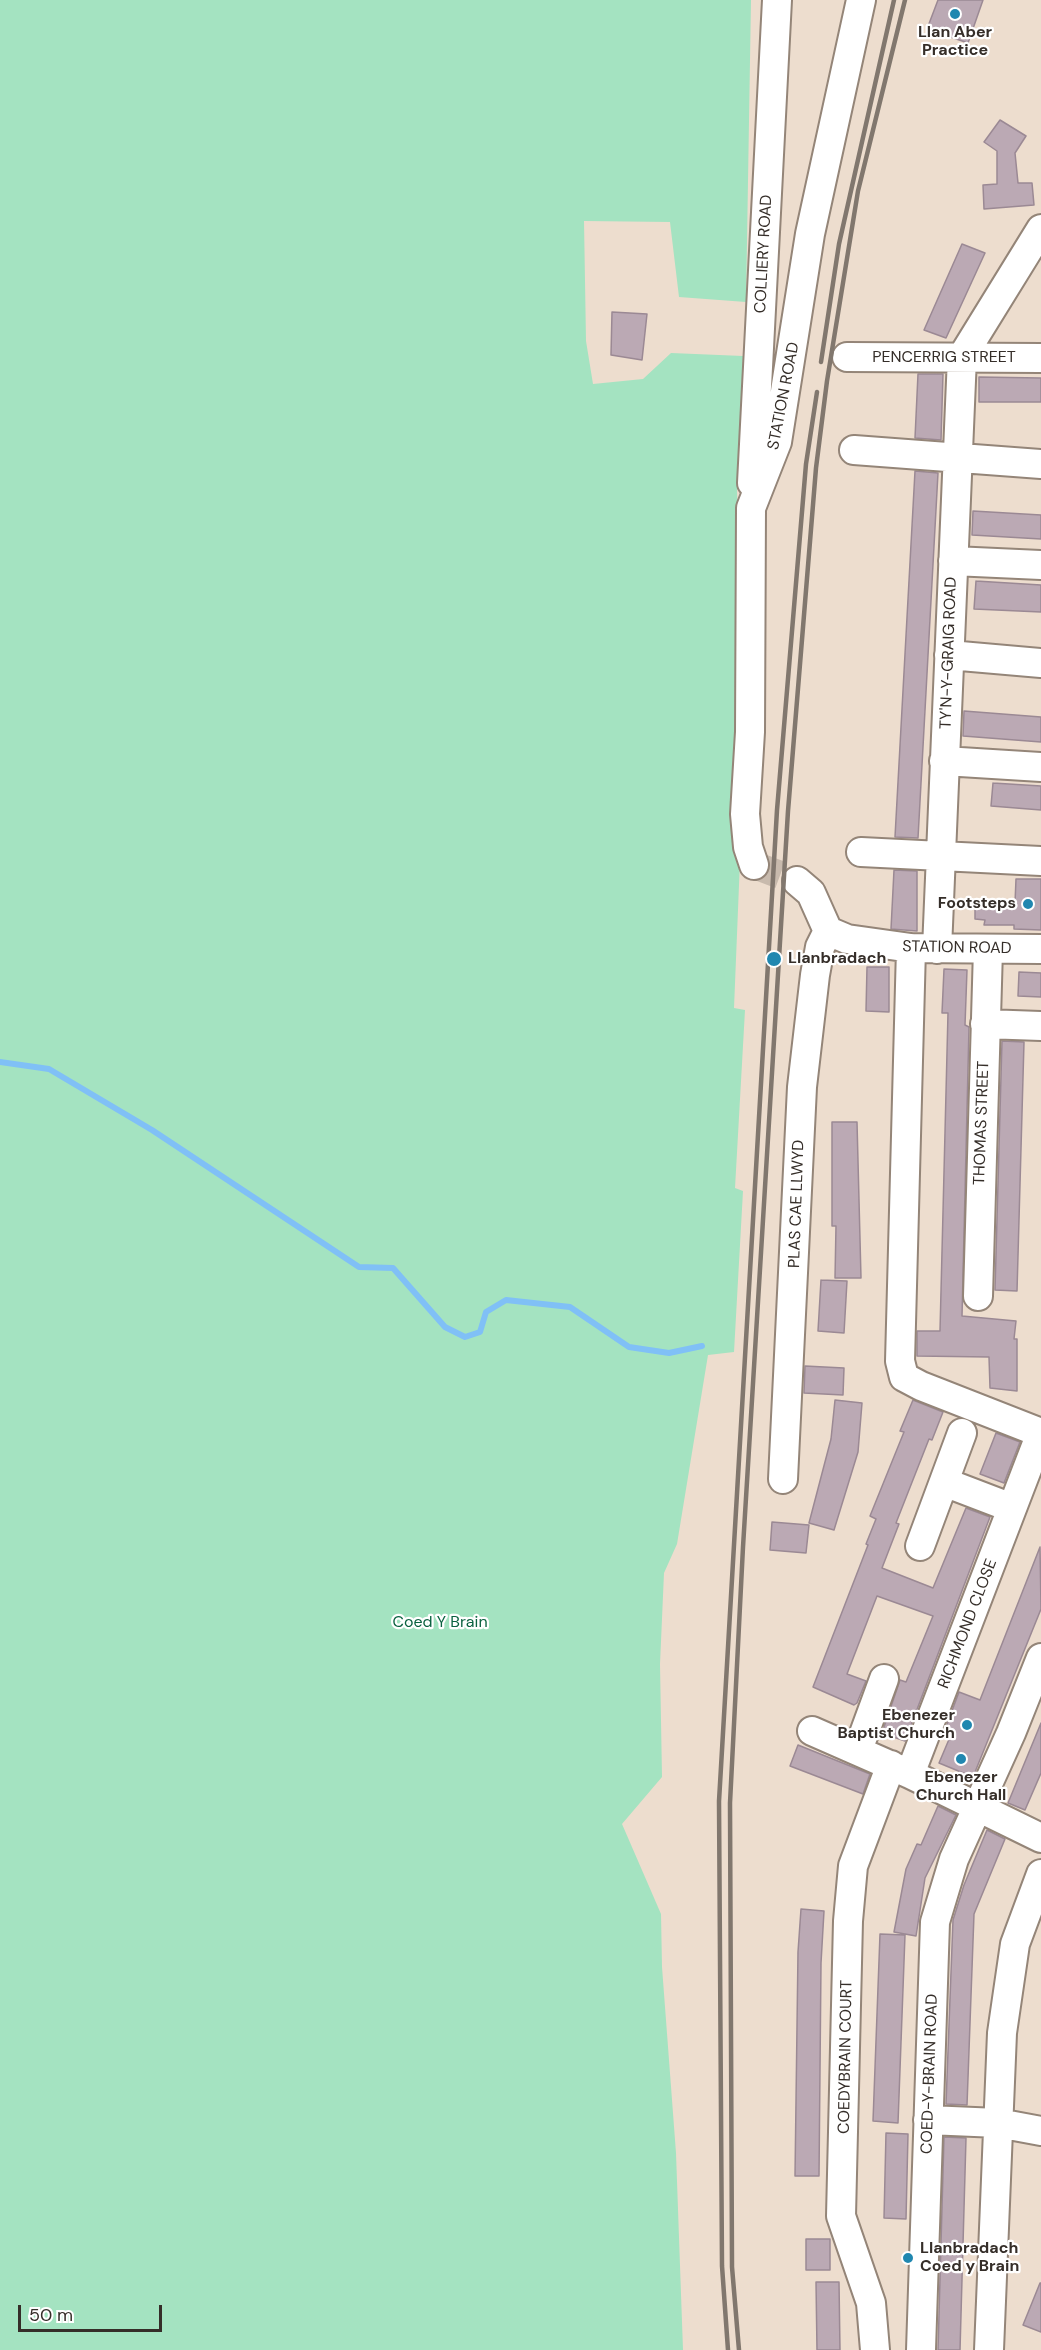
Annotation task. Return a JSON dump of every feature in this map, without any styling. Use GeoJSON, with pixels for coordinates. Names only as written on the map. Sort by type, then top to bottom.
{"type":"FeatureCollection","features":[{"type":"Feature","properties":{"kind":"street","name":"COLLIERY ROAD"},"geometry":{"type":"LineString","coordinates":[[751,508],[777,0]]}},
{"type":"Feature","properties":{"kind":"street","name":"STATION ROAD"},"geometry":{"type":"LineString","coordinates":[[754,865],[748,847],[745,814],[750,732],[751,508],[777,442],[810,234],[861,0]]}},
{"type":"Feature","properties":{"kind":"street"},"geometry":{"type":"LineString","coordinates":[[962,357],[1041,229]]}},
{"type":"Feature","properties":{"kind":"street","name":"PENCERRIG STREET"},"geometry":{"type":"LineString","coordinates":[[848,357],[1041,358]]}},
{"type":"Feature","properties":{"kind":"street","name":"TY'N-Y-GRAIG ROAD"},"geometry":{"type":"LineString","coordinates":[[962,357],[941,857],[924,949],[900,1361],[904,1377],[921,1386],[1041,1433]]}},
{"type":"Feature","properties":{"kind":"street"},"geometry":{"type":"LineString","coordinates":[[854,450],[1041,464]]}},
{"type":"Feature","properties":{"kind":"street"},"geometry":{"type":"LineString","coordinates":[[953,561],[1041,565]]}},
{"type":"Feature","properties":{"kind":"street"},"geometry":{"type":"LineString","coordinates":[[949,655],[1041,663]]}},
{"type":"Feature","properties":{"kind":"street"},"geometry":{"type":"LineString","coordinates":[[944,761],[1041,767]]}},
{"type":"Feature","properties":{"kind":"street"},"geometry":{"type":"LineString","coordinates":[[861,852],[1041,861]]}},
{"type":"Feature","properties":{"kind":"street"},"geometry":{"type":"LineString","coordinates":[[797,881],[811,892],[828,931]]}},
{"type":"Feature","properties":{"kind":"street","name":"STATION ROAD"},"geometry":{"type":"LineString","coordinates":[[828,931],[848,939],[924,949],[1041,949]]}},
{"type":"Feature","properties":{"kind":"street","name":"PLAS CAE LLWYD"},"geometry":{"type":"LineString","coordinates":[[783,1479],[802,1087],[815,975],[820,947],[828,931]]}},
{"type":"Feature","properties":{"kind":"street","name":"THOMAS STREET"},"geometry":{"type":"LineString","coordinates":[[978,1296],[988,949]]}},
{"type":"Feature","properties":{"kind":"street"},"geometry":{"type":"LineString","coordinates":[[985,1024],[1041,1026]]}},
{"type":"Feature","properties":{"kind":"street"},"geometry":{"type":"LineString","coordinates":[[920,1546],[962,1433]]}},
{"type":"Feature","properties":{"kind":"street","name":"RICHMOND CLOSE"},"geometry":{"type":"LineString","coordinates":[[901,1770],[1012,1508],[1041,1433]]}},
{"type":"Feature","properties":{"kind":"street"},"geometry":{"type":"LineString","coordinates":[[944,1482],[1012,1508]]}},
{"type":"Feature","properties":{"kind":"street","name":"COED-Y-BRAIN ROAD"},"geometry":{"type":"LineString","coordinates":[[921,2350],[935,1922],[954,1859],[979,1807],[1041,1658]]}},
{"type":"Feature","properties":{"kind":"street"},"geometry":{"type":"LineString","coordinates":[[858,1750],[884,1679]]}},
{"type":"Feature","properties":{"kind":"street"},"geometry":{"type":"LineString","coordinates":[[812,1731],[901,1770],[1041,1838]]}},
{"type":"Feature","properties":{"kind":"street","name":"COEDYBRAIN COURT"},"geometry":{"type":"LineString","coordinates":[[874,2350],[871,2303],[841,2216],[848,1921],[853,1866],[901,1770]]}},
{"type":"Feature","properties":{"kind":"street"},"geometry":{"type":"LineString","coordinates":[[989,2350],[1002,2033],[1016,1944],[1041,1874]]}},
{"type":"Feature","properties":{"kind":"street"},"geometry":{"type":"LineString","coordinates":[[928,2120],[998,2123],[1041,2131]]}},
{"type":"Feature","properties":{"kind":"green space","name":"Coed Y Brain"},"geometry":{"type":"Polygon","coordinates":[[[0,0],[751,0],[746,302],[679,297],[670,222],[584,221],[586,341],[593,384],[643,379],[671,353],[743,356],[737,490],[742,669],[741,836],[734,1008],[745,1010],[735,1188],[743,1191],[734,1352],[708,1355],[677,1544],[664,1573],[660,1664],[662,1777],[622,1824],[661,1914],[662,1967],[676,2153],[683,2350],[0,2350],[0,0]]]}},
{"type":"Feature","properties":{"kind":"building","name":"Llan Aber Practice"},"geometry":{"type":"Polygon","coordinates":[[[938,0],[983,0],[968,43],[927,29],[938,0]]]}},
{"type":"Feature","properties":{"kind":"building"},"geometry":{"type":"Polygon","coordinates":[[[1000,120],[1026,136],[1015,153],[1018,183],[1032,183],[1034,205],[984,209],[983,185],[997,184],[997,151],[984,142],[1000,120]]]}},
{"type":"Feature","properties":{"kind":"building"},"geometry":{"type":"Polygon","coordinates":[[[962,244],[985,253],[946,338],[924,330],[962,244]]]}},
{"type":"Feature","properties":{"kind":"building"},"geometry":{"type":"Polygon","coordinates":[[[612,312],[647,314],[642,360],[611,355],[612,312]]]}},
{"type":"Feature","properties":{"kind":"building"},"geometry":{"type":"Polygon","coordinates":[[[918,374],[943,374],[941,440],[915,438],[918,374]]]}},
{"type":"Feature","properties":{"kind":"building"},"geometry":{"type":"Polygon","coordinates":[[[979,377],[1041,378],[1041,402],[979,402],[979,377]]]}},
{"type":"Feature","properties":{"kind":"building"},"geometry":{"type":"Polygon","coordinates":[[[915,471],[938,473],[918,838],[895,837],[915,471]]]}},
{"type":"Feature","properties":{"kind":"building"},"geometry":{"type":"Polygon","coordinates":[[[973,511],[1041,515],[1041,539],[972,535],[973,511]]]}},
{"type":"Feature","properties":{"kind":"building"},"geometry":{"type":"Polygon","coordinates":[[[976,581],[1041,585],[1041,612],[974,609],[976,581]]]}},
{"type":"Feature","properties":{"kind":"building"},"geometry":{"type":"Polygon","coordinates":[[[964,711],[1041,717],[1041,742],[963,736],[964,711]]]}},
{"type":"Feature","properties":{"kind":"building"},"geometry":{"type":"Polygon","coordinates":[[[993,783],[1041,786],[1041,810],[991,806],[993,783]]]}},
{"type":"Feature","properties":{"kind":"building"},"geometry":{"type":"Polygon","coordinates":[[[894,870],[917,871],[917,931],[891,929],[894,870]]]}},
{"type":"Feature","properties":{"kind":"building","name":"Footsteps"},"geometry":{"type":"Polygon","coordinates":[[[1016,879],[1041,879],[1041,930],[1014,929],[1014,925],[984,925],[985,920],[975,919],[975,901],[1015,903],[1016,879]]]}},
{"type":"Feature","properties":{"kind":"building"},"geometry":{"type":"Polygon","coordinates":[[[867,967],[889,967],[889,1012],[866,1011],[867,967]]]}},
{"type":"Feature","properties":{"kind":"building"},"geometry":{"type":"Polygon","coordinates":[[[944,969],[967,970],[965,1025],[969,1027],[962,1316],[1016,1321],[1014,1339],[1017,1339],[1017,1391],[990,1388],[989,1357],[917,1356],[917,1331],[940,1331],[948,1013],[942,1013],[944,969]]]}},
{"type":"Feature","properties":{"kind":"building"},"geometry":{"type":"Polygon","coordinates":[[[1019,972],[1041,973],[1041,997],[1018,996],[1019,972]]]}},
{"type":"Feature","properties":{"kind":"building"},"geometry":{"type":"Polygon","coordinates":[[[1002,1041],[1024,1042],[1017,1291],[995,1290],[1002,1041]]]}},
{"type":"Feature","properties":{"kind":"building"},"geometry":{"type":"Polygon","coordinates":[[[832,1122],[857,1122],[861,1278],[835,1278],[836,1226],[832,1226],[832,1122]]]}},
{"type":"Feature","properties":{"kind":"building"},"geometry":{"type":"Polygon","coordinates":[[[821,1280],[847,1281],[844,1333],[818,1331],[821,1280]]]}},
{"type":"Feature","properties":{"kind":"building"},"geometry":{"type":"Polygon","coordinates":[[[805,1366],[844,1368],[843,1395],[804,1393],[805,1366]]]}},
{"type":"Feature","properties":{"kind":"building"},"geometry":{"type":"Polygon","coordinates":[[[835,1400],[862,1403],[858,1452],[834,1530],[809,1523],[831,1439],[835,1400]]]}},
{"type":"Feature","properties":{"kind":"building"},"geometry":{"type":"Polygon","coordinates":[[[913,1400],[943,1412],[932,1440],[929,1439],[896,1523],[899,1524],[882,1568],[933,1588],[966,1508],[990,1517],[905,1741],[882,1733],[900,1680],[906,1682],[933,1616],[877,1596],[847,1674],[866,1681],[857,1703],[854,1705],[813,1687],[868,1545],[866,1544],[876,1519],[870,1516],[904,1432],[900,1431],[913,1400]]]}},
{"type":"Feature","properties":{"kind":"building"},"geometry":{"type":"Polygon","coordinates":[[[996,1433],[1020,1442],[1004,1483],[980,1474],[996,1433]]]}},
{"type":"Feature","properties":{"kind":"building"},"geometry":{"type":"Polygon","coordinates":[[[772,1522],[809,1525],[806,1553],[770,1550],[772,1522]]]}},
{"type":"Feature","properties":{"kind":"building"},"geometry":{"type":"Polygon","coordinates":[[[1040,1547],[1041,1609],[973,1777],[939,1763],[950,1737],[943,1735],[959,1692],[980,1700],[1040,1547]]]}},
{"type":"Feature","properties":{"kind":"building"},"geometry":{"type":"Polygon","coordinates":[[[1041,1723],[1041,1773],[1025,1810],[1008,1803],[1041,1723]]]}},
{"type":"Feature","properties":{"kind":"building"},"geometry":{"type":"Polygon","coordinates":[[[798,1745],[870,1774],[863,1794],[790,1766],[798,1745]]]}},
{"type":"Feature","properties":{"kind":"building"},"geometry":{"type":"Polygon","coordinates":[[[938,1806],[956,1815],[925,1878],[916,1936],[894,1932],[906,1869],[917,1844],[921,1845],[938,1806]]]}},
{"type":"Feature","properties":{"kind":"building"},"geometry":{"type":"Polygon","coordinates":[[[987,1830],[1005,1839],[974,1914],[967,2105],[946,2104],[953,1920],[964,1885],[987,1830]]]}},
{"type":"Feature","properties":{"kind":"building"},"geometry":{"type":"Polygon","coordinates":[[[801,1909],[824,1911],[821,1963],[819,2176],[795,2176],[798,1952],[801,1909]]]}},
{"type":"Feature","properties":{"kind":"building"},"geometry":{"type":"Polygon","coordinates":[[[880,1934],[905,1935],[898,2123],[873,2121],[880,1934]]]}},
{"type":"Feature","properties":{"kind":"building"},"geometry":{"type":"Polygon","coordinates":[[[886,2133],[908,2134],[906,2219],[884,2218],[886,2133]]]}},
{"type":"Feature","properties":{"kind":"building"},"geometry":{"type":"Polygon","coordinates":[[[944,2137],[966,2138],[960,2350],[938,2350],[944,2137]]]}},
{"type":"Feature","properties":{"kind":"building"},"geometry":{"type":"Polygon","coordinates":[[[806,2239],[830,2239],[830,2270],[806,2270],[806,2239]]]}},
{"type":"Feature","properties":{"kind":"building"},"geometry":{"type":"Polygon","coordinates":[[[816,2282],[839,2282],[840,2350],[817,2350],[816,2282]]]}},
{"type":"Feature","properties":{"kind":"building"},"geometry":{"type":"Polygon","coordinates":[[[1041,2283],[1041,2332],[1023,2325],[1041,2283]]]}},
{"type":"Feature","properties":{"kind":"waterway"},"geometry":{"type":"LineString","coordinates":[[0,1062],[49,1069],[152,1130],[359,1267],[393,1268],[445,1327],[465,1337],[480,1332],[486,1312],[506,1300],[570,1307],[629,1347],[669,1353],[702,1346]]}},
{"type":"Feature","properties":{"kind":"tunnel"},"geometry":{"type":"LineString","coordinates":[[754,865],[797,881]]}},
{"type":"Feature","properties":{"kind":"railway"},"geometry":{"type":"LineString","coordinates":[[821,362],[839,244],[894,0]]}},
{"type":"Feature","properties":{"kind":"railway"},"geometry":{"type":"LineString","coordinates":[[739,2350],[732,2267],[730,1803],[743,1547],[788,811],[816,468],[827,381],[858,191],[905,0]]}},
{"type":"Feature","properties":{"kind":"railway"},"geometry":{"type":"LineString","coordinates":[[728,2350],[722,2266],[719,1801],[777,810],[806,464],[817,392]]}},
{"type":"Feature","properties":{"kind":"place","name":"Llan Aber Practice"},"geometry":{"type":"Point","coordinates":[955,14]}},
{"type":"Feature","properties":{"kind":"place","name":"Footsteps"},"geometry":{"type":"Point","coordinates":[1028,904]}},
{"type":"Feature","properties":{"kind":"place","name":"Llanbradach"},"geometry":{"type":"Point","coordinates":[774,959]}},
{"type":"Feature","properties":{"kind":"place","name":"Ebenezer Baptist Church"},"geometry":{"type":"Point","coordinates":[967,1725]}},
{"type":"Feature","properties":{"kind":"place","name":"Ebenezer Church Hall"},"geometry":{"type":"Point","coordinates":[961,1759]}},
{"type":"Feature","properties":{"kind":"place","name":"Llanbradach Coed y Brain"},"geometry":{"type":"Point","coordinates":[908,2258]}}]}
